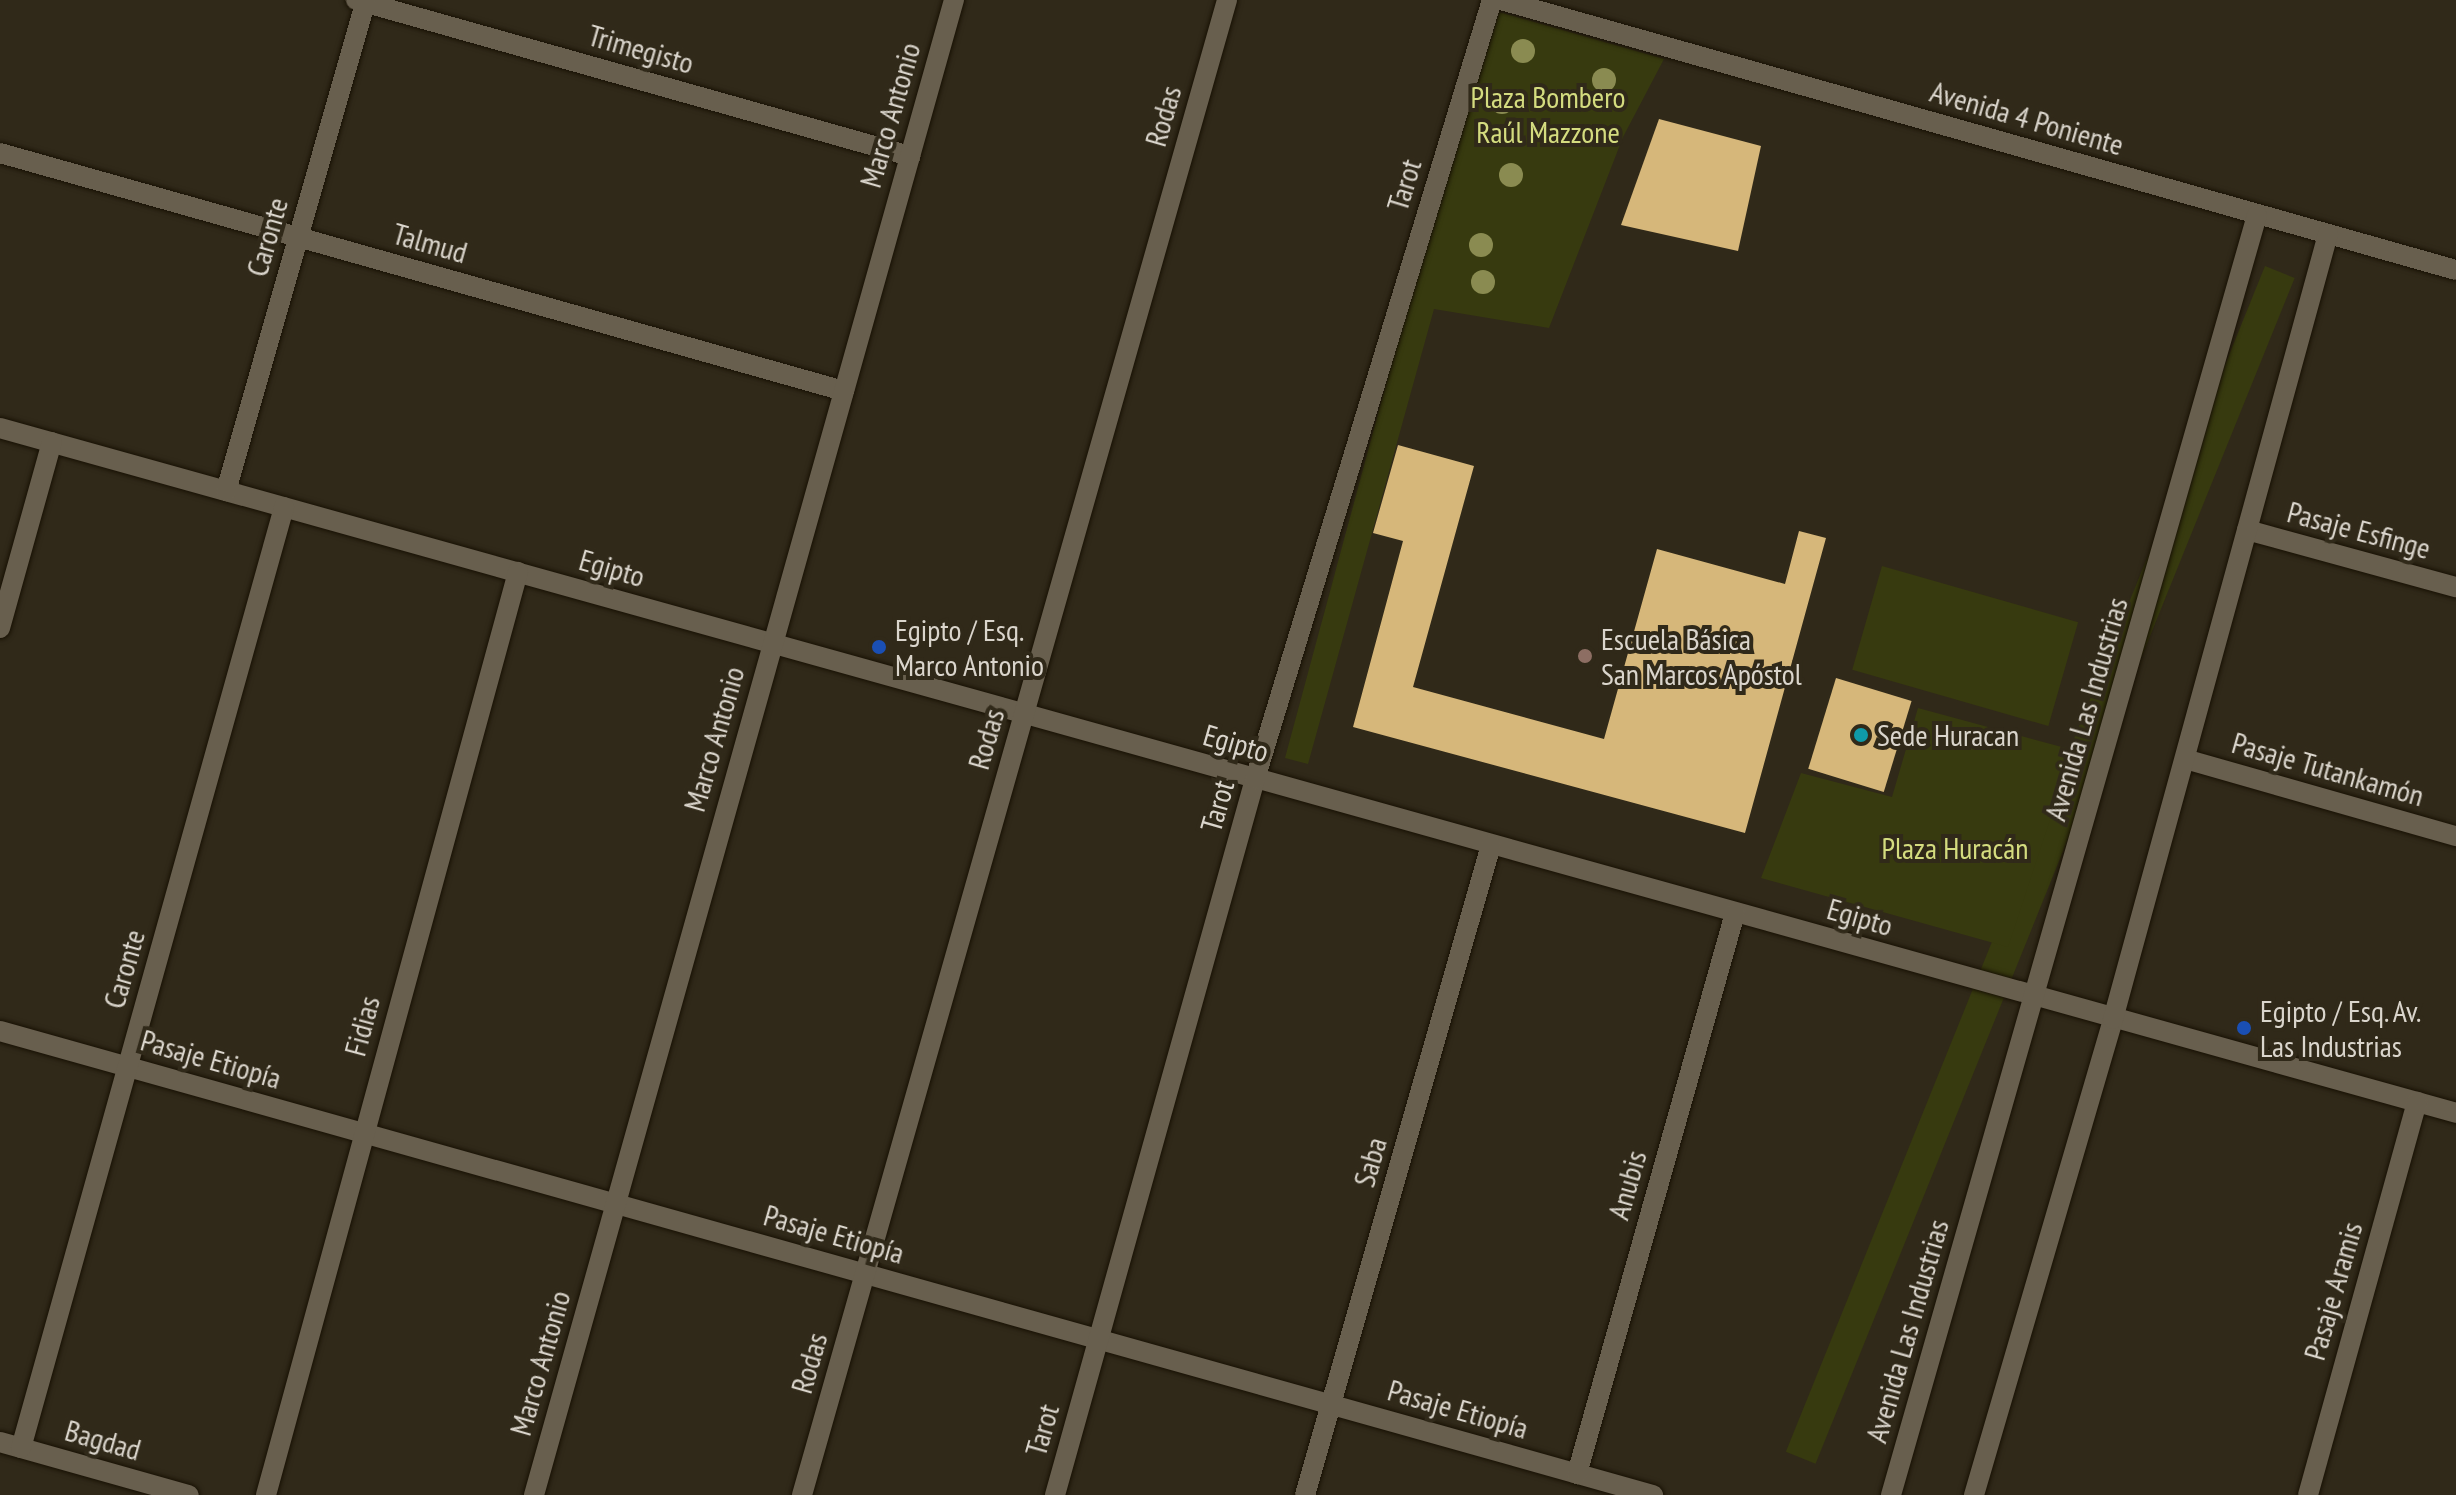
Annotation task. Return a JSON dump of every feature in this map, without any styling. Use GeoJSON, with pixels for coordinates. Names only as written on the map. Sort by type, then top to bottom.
{"type":"FeatureCollection","features":[{"type":"Feature","properties":{"kind":"street","name":"Marco Antonio"},"geometry":{"type":"LineString","coordinates":[[534,1495],[954,0]]}},
{"type":"Feature","properties":{"kind":"street","name":"Rodas"},"geometry":{"type":"LineString","coordinates":[[802,1495],[1227,0]]}},
{"type":"Feature","properties":{"kind":"street","name":"Tarot"},"geometry":{"type":"LineString","coordinates":[[1055,1495],[1255,779],[1492,0]]}},
{"type":"Feature","properties":{"kind":"street","name":"Avenida 4 Poniente"},"geometry":{"type":"LineString","coordinates":[[1501,0],[2456,270]]}},
{"type":"Feature","properties":{"kind":"street","name":"Avenida 4 Poniente"},"geometry":{"type":"LineString","coordinates":[[1539,0],[1582,23]]}},
{"type":"Feature","properties":{"kind":"street","name":"Trimegisto"},"geometry":{"type":"LineString","coordinates":[[363,1],[910,156]]}},
{"type":"Feature","properties":{"kind":"street","name":"Caronte"},"geometry":{"type":"LineString","coordinates":[[226,491],[363,1]]}},
{"type":"Feature","properties":{"kind":"street","name":"Talmud"},"geometry":{"type":"LineString","coordinates":[[0,153],[844,391]]}},
{"type":"Feature","properties":{"kind":"street","name":"Avenida Las Industrias"},"geometry":{"type":"LineString","coordinates":[[1891,1495],[2257,215]]}},
{"type":"Feature","properties":{"kind":"street"},"geometry":{"type":"LineString","coordinates":[[1974,1495],[2113,1019],[2328,234]]}},
{"type":"Feature","properties":{"kind":"street","name":"Egipto"},"geometry":{"type":"LineString","coordinates":[[0,428],[2456,1113]]}},
{"type":"Feature","properties":{"kind":"street"},"geometry":{"type":"LineString","coordinates":[[0,628],[52,442]]}},
{"type":"Feature","properties":{"kind":"street","name":"Caronte"},"geometry":{"type":"LineString","coordinates":[[21,1448],[284,507]]}},
{"type":"Feature","properties":{"kind":"street","name":"Pasaje Esfinge"},"geometry":{"type":"LineString","coordinates":[[2247,530],[2456,587]]}},
{"type":"Feature","properties":{"kind":"street","name":"Fidias"},"geometry":{"type":"LineString","coordinates":[[266,1495],[518,572]]}},
{"type":"Feature","properties":{"kind":"street","name":"Pasaje Tutankamón"},"geometry":{"type":"LineString","coordinates":[[2185,759],[2456,836]]}},
{"type":"Feature","properties":{"kind":"street","name":"Saba"},"geometry":{"type":"LineString","coordinates":[[1305,1495],[1491,845]]}},
{"type":"Feature","properties":{"kind":"street","name":"Anubis"},"geometry":{"type":"LineString","coordinates":[[1577,1474],[1735,913]]}},
{"type":"Feature","properties":{"kind":"street","name":"Pasaje Etiopía"},"geometry":{"type":"LineString","coordinates":[[0,1031],[1653,1495]]}},
{"type":"Feature","properties":{"kind":"street","name":"Pasaje Aramis"},"geometry":{"type":"LineString","coordinates":[[2308,1495],[2417,1102]]}},
{"type":"Feature","properties":{"kind":"street","name":"Bagdad"},"geometry":{"type":"LineString","coordinates":[[0,1442],[189,1495]]}},
{"type":"Feature","properties":{"kind":"green space","name":"Plaza Bombero Raúl Mazzone"},"geometry":{"type":"Polygon","coordinates":[[[1499,12],[1664,59],[1623,137],[1549,328],[1434,309],[1308,764],[1285,758],[1399,336],[1499,12]]]}},
{"type":"Feature","properties":{"kind":"green space"},"geometry":{"type":"Polygon","coordinates":[[[2265,266],[2295,278],[1816,1464],[1786,1452],[2265,266]]]}},
{"type":"Feature","properties":{"kind":"green space"},"geometry":{"type":"Polygon","coordinates":[[[1882,566],[2078,622],[2048,726],[1852,670],[1882,566]]]}},
{"type":"Feature","properties":{"kind":"green space","name":"Plaza Huracán"},"geometry":{"type":"Polygon","coordinates":[[[1918,708],[2073,750],[2008,947],[1761,878],[1801,773],[1892,797],[1918,708]]]}},
{"type":"Feature","properties":{"kind":"building"},"geometry":{"type":"Polygon","coordinates":[[[1659,119],[1761,146],[1738,251],[1621,225],[1659,119]]]}},
{"type":"Feature","properties":{"kind":"building"},"geometry":{"type":"Polygon","coordinates":[[[1398,445],[1474,466],[1413,687],[1604,739],[1657,549],[1785,584],[1799,531],[1826,538],[1745,833],[1353,727],[1403,541],[1373,533],[1398,445]]]}},
{"type":"Feature","properties":{"kind":"building","name":"Sede Huracan"},"geometry":{"type":"Polygon","coordinates":[[[1836,678],[1912,701],[1884,792],[1808,769],[1836,678]]]}},
{"type":"Feature","properties":{"kind":"place","name":"Egipto / Esq. Marco Antonio"},"geometry":{"type":"Point","coordinates":[879,647]}},
{"type":"Feature","properties":{"kind":"place","name":"Escuela Básica San Marcos Apóstol"},"geometry":{"type":"Point","coordinates":[1585,656]}},
{"type":"Feature","properties":{"kind":"place","name":"Sede Huracan"},"geometry":{"type":"Point","coordinates":[1861,735]}},
{"type":"Feature","properties":{"kind":"place","name":"Egipto / Esq. Av. Las Industrias"},"geometry":{"type":"Point","coordinates":[2244,1028]}}]}
